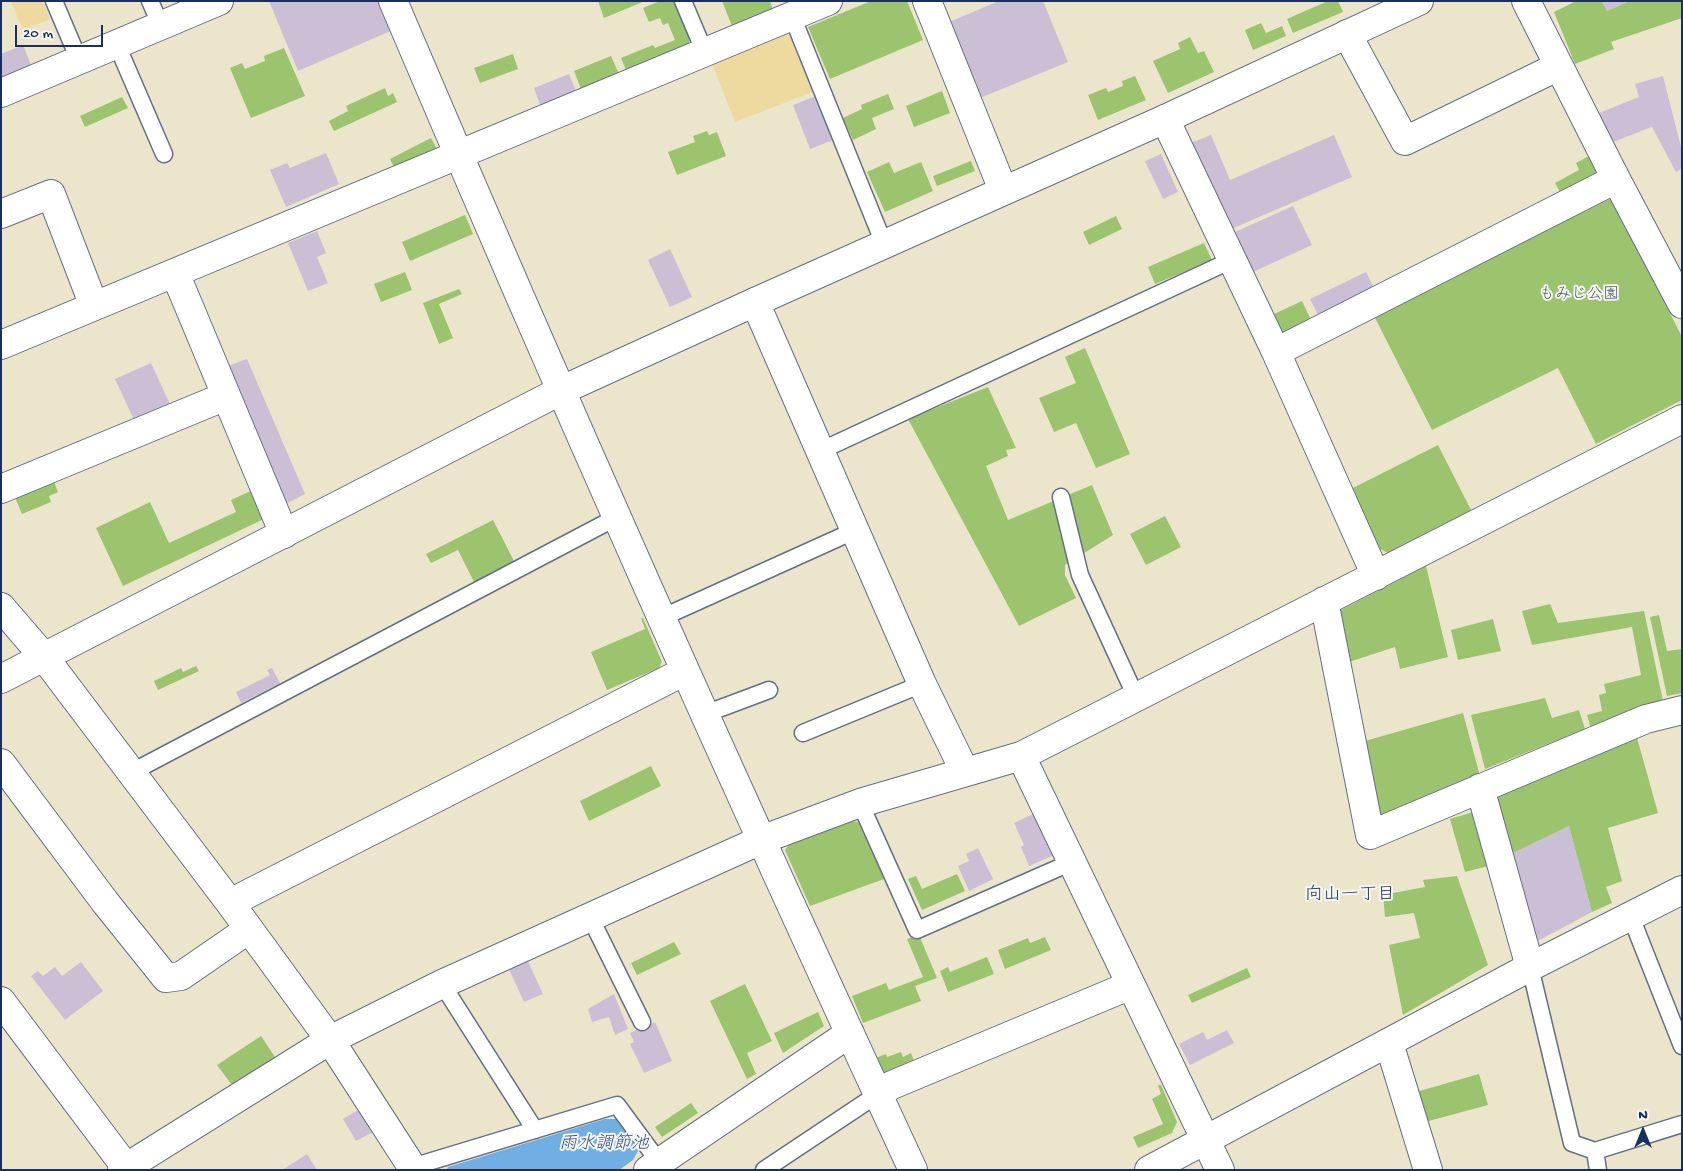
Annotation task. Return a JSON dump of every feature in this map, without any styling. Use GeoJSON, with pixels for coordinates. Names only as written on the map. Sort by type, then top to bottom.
{"type":"FeatureCollection","features":[{"type":"Feature","properties":{"kind":"street"},"geometry":{"type":"LineString","coordinates":[[1,93],[219,1]]}},
{"type":"Feature","properties":{"kind":"street"},"geometry":{"type":"LineString","coordinates":[[393,1],[560,391],[761,840],[913,1170]]}},
{"type":"Feature","properties":{"kind":"street"},"geometry":{"type":"LineString","coordinates":[[1,345],[828,1]]}},
{"type":"Feature","properties":{"kind":"street"},"geometry":{"type":"LineString","coordinates":[[927,1],[1003,190]]}},
{"type":"Feature","properties":{"kind":"street"},"geometry":{"type":"LineString","coordinates":[[1,678],[560,391],[1003,190],[1165,119],[1419,1]]}},
{"type":"Feature","properties":{"kind":"street"},"geometry":{"type":"LineString","coordinates":[[1526,1],[1616,179],[1672,260],[1682,304]]}},
{"type":"Feature","properties":{"kind":"street"},"geometry":{"type":"LineString","coordinates":[[1347,34],[1405,142],[1559,66]]}},
{"type":"Feature","properties":{"kind":"street"},"geometry":{"type":"LineString","coordinates":[[1165,119],[1276,352],[1376,576]]}},
{"type":"Feature","properties":{"kind":"street"},"geometry":{"type":"LineString","coordinates":[[1276,352],[1616,179]]}},
{"type":"Feature","properties":{"kind":"street"},"geometry":{"type":"LineString","coordinates":[[1,214],[51,194],[94,306]]}},
{"type":"Feature","properties":{"kind":"street"},"geometry":{"type":"LineString","coordinates":[[175,273],[284,534]]}},
{"type":"Feature","properties":{"kind":"street"},"geometry":{"type":"LineString","coordinates":[[754,302],[856,530],[922,684],[966,772]]}},
{"type":"Feature","properties":{"kind":"street"},"geometry":{"type":"LineString","coordinates":[[1,489],[226,396]]}},
{"type":"Feature","properties":{"kind":"street"},"geometry":{"type":"LineString","coordinates":[[1,1001],[126,1169],[330,1040],[442,984],[761,840],[860,803],[1021,756],[1682,419]]}},
{"type":"Feature","properties":{"kind":"street"},"geometry":{"type":"LineString","coordinates":[[1324,601],[1370,835],[1646,719],[1682,710]]}},
{"type":"Feature","properties":{"kind":"street"},"geometry":{"type":"LineString","coordinates":[[1,607],[44,657],[230,903],[330,1040],[413,1168]]}},
{"type":"Feature","properties":{"kind":"street"},"geometry":{"type":"LineString","coordinates":[[230,903],[685,670]]}},
{"type":"Feature","properties":{"kind":"street"},"geometry":{"type":"LineString","coordinates":[[1021,756],[1220,1170]]}},
{"type":"Feature","properties":{"kind":"street"},"geometry":{"type":"LineString","coordinates":[[1,762],[105,902],[166,978],[181,976],[248,929]]}},
{"type":"Feature","properties":{"kind":"street"},"geometry":{"type":"LineString","coordinates":[[1480,788],[1530,967]]}},
{"type":"Feature","properties":{"kind":"street"},"geometry":{"type":"LineString","coordinates":[[1149,1170],[1530,967],[1682,890]]}},
{"type":"Feature","properties":{"kind":"street"},"geometry":{"type":"LineString","coordinates":[[878,1094],[892,1084],[1131,985]]}},
{"type":"Feature","properties":{"kind":"street"},"geometry":{"type":"LineString","coordinates":[[654,1166],[850,1033]]}},
{"type":"Feature","properties":{"kind":"street"},"geometry":{"type":"LineString","coordinates":[[1389,1043],[1428,1170]]}},
{"type":"Feature","properties":{"kind":"lane"},"geometry":{"type":"LineString","coordinates":[[54,1],[79,60]]}},
{"type":"Feature","properties":{"kind":"lane"},"geometry":{"type":"LineString","coordinates":[[150,1],[161,26]]}},
{"type":"Feature","properties":{"kind":"lane"},"geometry":{"type":"LineString","coordinates":[[683,1],[705,52]]}},
{"type":"Feature","properties":{"kind":"lane"},"geometry":{"type":"LineString","coordinates":[[792,16],[884,244]]}},
{"type":"Feature","properties":{"kind":"lane"},"geometry":{"type":"LineString","coordinates":[[117,45],[164,154]]}},
{"type":"Feature","properties":{"kind":"lane"},"geometry":{"type":"LineString","coordinates":[[820,451],[1232,260]]}},
{"type":"Feature","properties":{"kind":"lane"},"geometry":{"type":"LineString","coordinates":[[1061,497],[1080,575],[1136,697]]}},
{"type":"Feature","properties":{"kind":"lane"},"geometry":{"type":"LineString","coordinates":[[132,772],[617,517]]}},
{"type":"Feature","properties":{"kind":"lane"},"geometry":{"type":"LineString","coordinates":[[661,618],[856,530]]}},
{"type":"Feature","properties":{"kind":"lane"},"geometry":{"type":"LineString","coordinates":[[803,733],[922,684]]}},
{"type":"Feature","properties":{"kind":"lane"},"geometry":{"type":"LineString","coordinates":[[705,714],[769,690]]}},
{"type":"Feature","properties":{"kind":"lane"},"geometry":{"type":"LineString","coordinates":[[860,803],[917,930],[1072,862]]}},
{"type":"Feature","properties":{"kind":"lane"},"geometry":{"type":"LineString","coordinates":[[590,917],[642,1022]]}},
{"type":"Feature","properties":{"kind":"lane"},"geometry":{"type":"LineString","coordinates":[[1631,917],[1682,1046]]}},
{"type":"Feature","properties":{"kind":"lane"},"geometry":{"type":"LineString","coordinates":[[1530,967],[1572,1143],[1595,1151],[1682,1124]]}},
{"type":"Feature","properties":{"kind":"lane"},"geometry":{"type":"LineString","coordinates":[[442,984],[534,1130]]}},
{"type":"Feature","properties":{"kind":"lane"},"geometry":{"type":"LineString","coordinates":[[764,1170],[878,1094]]}},
{"type":"Feature","properties":{"kind":"lane"},"geometry":{"type":"LineString","coordinates":[[413,1168],[618,1105],[654,1166]]}},
{"type":"Feature","properties":{"kind":"lane"},"geometry":{"type":"LineString","coordinates":[[1595,1151],[1598,1170]]}},
{"type":"Feature","properties":{"kind":"shaded area"},"geometry":{"type":"Polygon","coordinates":[[[269,1],[381,1],[393,30],[298,71],[269,1]]]}},
{"type":"Feature","properties":{"kind":"shaded area"},"geometry":{"type":"Polygon","coordinates":[[[999,1],[1043,1],[1068,62],[980,98],[949,22],[999,1]]]}},
{"type":"Feature","properties":{"kind":"shaded area"},"geometry":{"type":"Polygon","coordinates":[[[1602,1],[1630,1],[1607,11],[1602,1]]]}},
{"type":"Feature","properties":{"kind":"shaded area"},"geometry":{"type":"Polygon","coordinates":[[[23,45],[31,65],[1,78],[1,54],[23,45]]]}},
{"type":"Feature","properties":{"kind":"shaded area"},"geometry":{"type":"Polygon","coordinates":[[[569,74],[576,91],[540,105],[534,88],[569,74]]]}},
{"type":"Feature","properties":{"kind":"shaded area"},"geometry":{"type":"Polygon","coordinates":[[[1663,76],[1682,151],[1682,168],[1676,172],[1652,127],[1613,142],[1599,113],[1639,97],[1635,84],[1663,76]]]}},
{"type":"Feature","properties":{"kind":"shaded area"},"geometry":{"type":"Polygon","coordinates":[[[816,96],[833,140],[810,149],[793,105],[816,96]]]}},
{"type":"Feature","properties":{"kind":"shaded area"},"geometry":{"type":"Polygon","coordinates":[[[1211,135],[1230,180],[1334,135],[1352,177],[1229,230],[1191,143],[1211,135]]]}},
{"type":"Feature","properties":{"kind":"shaded area"},"geometry":{"type":"Polygon","coordinates":[[[326,153],[339,184],[286,207],[270,170],[287,163],[290,168],[326,153]]]}},
{"type":"Feature","properties":{"kind":"shaded area"},"geometry":{"type":"Polygon","coordinates":[[[1161,154],[1178,192],[1163,199],[1145,161],[1161,154]]]}},
{"type":"Feature","properties":{"kind":"shaded area"},"geometry":{"type":"Polygon","coordinates":[[[1293,206],[1312,245],[1253,272],[1235,232],[1293,206]]]}},
{"type":"Feature","properties":{"kind":"shaded area"},"geometry":{"type":"Polygon","coordinates":[[[317,231],[326,253],[317,257],[328,283],[308,291],[288,243],[317,231]]]}},
{"type":"Feature","properties":{"kind":"shaded area"},"geometry":{"type":"Polygon","coordinates":[[[670,249],[692,297],[670,307],[648,260],[670,249]]]}},
{"type":"Feature","properties":{"kind":"shaded area"},"geometry":{"type":"Polygon","coordinates":[[[1366,272],[1375,290],[1319,317],[1310,299],[1366,272]]]}},
{"type":"Feature","properties":{"kind":"shaded area"},"geometry":{"type":"Polygon","coordinates":[[[247,359],[305,494],[282,506],[225,367],[247,359]]]}},
{"type":"Feature","properties":{"kind":"shaded area"},"geometry":{"type":"Polygon","coordinates":[[[151,363],[170,404],[134,420],[115,379],[151,363]]]}},
{"type":"Feature","properties":{"kind":"shaded area"},"geometry":{"type":"Polygon","coordinates":[[[272,668],[280,683],[241,703],[236,692],[270,675],[267,670],[272,668]]]}},
{"type":"Feature","properties":{"kind":"shaded area"},"geometry":{"type":"Polygon","coordinates":[[[1035,813],[1054,855],[1029,866],[1021,847],[1024,845],[1014,823],[1035,813]]]}},
{"type":"Feature","properties":{"kind":"shaded area"},"geometry":{"type":"Polygon","coordinates":[[[1569,826],[1592,912],[1532,944],[1509,855],[1569,826]]]}},
{"type":"Feature","properties":{"kind":"shaded area"},"geometry":{"type":"Polygon","coordinates":[[[978,848],[993,879],[969,891],[958,866],[969,861],[966,854],[978,848]]]}},
{"type":"Feature","properties":{"kind":"shaded area"},"geometry":{"type":"Polygon","coordinates":[[[527,959],[543,994],[524,1002],[508,967],[527,959]]]}},
{"type":"Feature","properties":{"kind":"shaded area"},"geometry":{"type":"Polygon","coordinates":[[[81,962],[103,991],[65,1020],[31,976],[38,971],[43,976],[55,967],[62,976],[81,962]]]}},
{"type":"Feature","properties":{"kind":"shaded area"},"geometry":{"type":"Polygon","coordinates":[[[614,994],[628,1029],[615,1035],[609,1017],[592,1022],[588,1009],[614,994]]]}},
{"type":"Feature","properties":{"kind":"shaded area"},"geometry":{"type":"Polygon","coordinates":[[[655,1022],[672,1061],[644,1073],[630,1044],[634,1042],[630,1033],[655,1022]]]}},
{"type":"Feature","properties":{"kind":"shaded area"},"geometry":{"type":"Polygon","coordinates":[[[1227,1030],[1234,1043],[1190,1065],[1179,1044],[1203,1032],[1207,1040],[1227,1030]]]}},
{"type":"Feature","properties":{"kind":"shaded area"},"geometry":{"type":"Polygon","coordinates":[[[361,1108],[375,1131],[356,1141],[343,1119],[361,1108]]]}},
{"type":"Feature","properties":{"kind":"shaded area"},"geometry":{"type":"Polygon","coordinates":[[[307,1154],[317,1170],[282,1170],[307,1154]]]}},
{"type":"Feature","properties":{"kind":"green space"},"geometry":{"type":"Polygon","coordinates":[[[598,1],[645,1],[604,18],[598,1]]]}},
{"type":"Feature","properties":{"kind":"green space"},"geometry":{"type":"Polygon","coordinates":[[[660,1],[676,1],[691,36],[688,45],[626,70],[621,58],[653,45],[655,48],[675,40],[668,23],[663,25],[660,18],[649,22],[643,8],[660,1]]]}},
{"type":"Feature","properties":{"kind":"green space"},"geometry":{"type":"Polygon","coordinates":[[[722,1],[770,1],[773,10],[732,26],[722,1]]]}},
{"type":"Feature","properties":{"kind":"green space"},"geometry":{"type":"Polygon","coordinates":[[[871,1],[907,1],[923,40],[830,79],[808,27],[871,1]]]}},
{"type":"Feature","properties":{"kind":"green space"},"geometry":{"type":"Polygon","coordinates":[[[1328,1],[1338,1],[1343,12],[1293,33],[1287,19],[1328,1]]]}},
{"type":"Feature","properties":{"kind":"green space"},"geometry":{"type":"Polygon","coordinates":[[[1576,1],[1602,1],[1607,11],[1630,1],[1682,1],[1682,18],[1611,42],[1614,49],[1575,64],[1554,12],[1576,1]]]}},
{"type":"Feature","properties":{"kind":"green space"},"geometry":{"type":"Polygon","coordinates":[[[1261,23],[1266,33],[1282,26],[1286,36],[1253,50],[1245,30],[1261,23]]]}},
{"type":"Feature","properties":{"kind":"green space"},"geometry":{"type":"Polygon","coordinates":[[[1190,37],[1198,53],[1204,51],[1214,72],[1168,93],[1153,61],[1180,49],[1178,43],[1190,37]]]}},
{"type":"Feature","properties":{"kind":"green space"},"geometry":{"type":"Polygon","coordinates":[[[284,48],[305,96],[251,118],[230,68],[242,63],[245,69],[265,61],[264,56],[284,48]]]}},
{"type":"Feature","properties":{"kind":"green space"},"geometry":{"type":"Polygon","coordinates":[[[513,54],[518,69],[480,83],[474,68],[513,54]]]}},
{"type":"Feature","properties":{"kind":"green space"},"geometry":{"type":"Polygon","coordinates":[[[611,56],[619,74],[581,89],[574,71],[611,56]]]}},
{"type":"Feature","properties":{"kind":"green space"},"geometry":{"type":"Polygon","coordinates":[[[1135,76],[1146,100],[1098,120],[1088,95],[1106,88],[1108,92],[1123,86],[1122,81],[1135,76]]]}},
{"type":"Feature","properties":{"kind":"green space"},"geometry":{"type":"Polygon","coordinates":[[[385,88],[388,96],[393,93],[397,102],[334,131],[329,121],[348,111],[346,106],[385,88]]]}},
{"type":"Feature","properties":{"kind":"green space"},"geometry":{"type":"Polygon","coordinates":[[[942,91],[950,113],[914,127],[906,106],[942,91]]]}},
{"type":"Feature","properties":{"kind":"green space"},"geometry":{"type":"Polygon","coordinates":[[[888,94],[894,109],[872,118],[876,129],[853,140],[843,118],[862,109],[861,105],[888,94]]]}},
{"type":"Feature","properties":{"kind":"green space"},"geometry":{"type":"Polygon","coordinates":[[[122,97],[128,108],[85,127],[80,116],[122,97]]]}},
{"type":"Feature","properties":{"kind":"green space"},"geometry":{"type":"Polygon","coordinates":[[[707,131],[709,135],[717,132],[726,156],[677,175],[668,152],[695,142],[693,136],[707,131]]]}},
{"type":"Feature","properties":{"kind":"green space"},"geometry":{"type":"Polygon","coordinates":[[[431,138],[437,149],[395,170],[390,159],[431,138]]]}},
{"type":"Feature","properties":{"kind":"green space"},"geometry":{"type":"Polygon","coordinates":[[[1589,156],[1599,174],[1561,194],[1555,183],[1579,170],[1576,163],[1589,156]]]}},
{"type":"Feature","properties":{"kind":"green space"},"geometry":{"type":"Polygon","coordinates":[[[971,161],[975,171],[937,186],[933,176],[971,161]]]}},
{"type":"Feature","properties":{"kind":"green space"},"geometry":{"type":"Polygon","coordinates":[[[889,162],[894,173],[921,162],[933,191],[885,212],[867,172],[889,162]]]}},
{"type":"Feature","properties":{"kind":"green space","name":"もみじ公園"},"geometry":{"type":"Polygon","coordinates":[[[1612,198],[1682,337],[1682,400],[1596,444],[1558,368],[1432,430],[1373,314],[1612,198]]]}},
{"type":"Feature","properties":{"kind":"green space"},"geometry":{"type":"Polygon","coordinates":[[[465,215],[473,234],[410,261],[402,242],[465,215]]]}},
{"type":"Feature","properties":{"kind":"green space"},"geometry":{"type":"Polygon","coordinates":[[[1116,216],[1122,229],[1089,245],[1083,232],[1116,216]]]}},
{"type":"Feature","properties":{"kind":"green space"},"geometry":{"type":"Polygon","coordinates":[[[1204,243],[1212,260],[1155,284],[1148,267],[1204,243]]]}},
{"type":"Feature","properties":{"kind":"green space"},"geometry":{"type":"Polygon","coordinates":[[[405,272],[412,290],[381,302],[374,284],[405,272]]]}},
{"type":"Feature","properties":{"kind":"green space"},"geometry":{"type":"Polygon","coordinates":[[[459,289],[462,294],[439,304],[453,338],[439,344],[423,303],[459,289]]]}},
{"type":"Feature","properties":{"kind":"green space"},"geometry":{"type":"Polygon","coordinates":[[[1302,301],[1311,320],[1281,334],[1272,315],[1302,301]]]}},
{"type":"Feature","properties":{"kind":"green space"},"geometry":{"type":"Polygon","coordinates":[[[1085,348],[1130,454],[1096,468],[1076,423],[1054,432],[1039,398],[1076,383],[1065,357],[1085,348]]]}},
{"type":"Feature","properties":{"kind":"green space"},"geometry":{"type":"Polygon","coordinates":[[[988,387],[1016,448],[1006,450],[1008,456],[986,466],[1008,520],[1092,485],[1113,535],[1065,565],[1065,575],[1076,598],[1019,626],[908,419],[988,387]]]}},
{"type":"Feature","properties":{"kind":"green space"},"geometry":{"type":"Polygon","coordinates":[[[1438,445],[1471,510],[1388,553],[1375,546],[1347,491],[1438,445]]]}},
{"type":"Feature","properties":{"kind":"green space"},"geometry":{"type":"Polygon","coordinates":[[[53,479],[58,492],[49,496],[51,502],[22,514],[14,495],[53,479]]]}},
{"type":"Feature","properties":{"kind":"green space"},"geometry":{"type":"Polygon","coordinates":[[[253,490],[266,518],[123,586],[96,528],[150,502],[169,543],[236,512],[231,500],[253,490]]]}},
{"type":"Feature","properties":{"kind":"green space"},"geometry":{"type":"Polygon","coordinates":[[[1165,516],[1181,547],[1146,565],[1130,534],[1165,516]]]}},
{"type":"Feature","properties":{"kind":"green space"},"geometry":{"type":"Polygon","coordinates":[[[493,520],[514,561],[474,582],[458,550],[431,563],[426,554],[493,520]]]}},
{"type":"Feature","properties":{"kind":"green space"},"geometry":{"type":"Polygon","coordinates":[[[1426,566],[1448,657],[1400,669],[1395,647],[1349,662],[1337,612],[1426,566]]]}},
{"type":"Feature","properties":{"kind":"green space"},"geometry":{"type":"Polygon","coordinates":[[[1550,604],[1558,623],[1644,611],[1663,701],[1591,729],[1587,715],[1602,711],[1599,695],[1606,693],[1604,684],[1641,675],[1632,627],[1532,645],[1522,611],[1550,604]]]}},
{"type":"Feature","properties":{"kind":"green space"},"geometry":{"type":"Polygon","coordinates":[[[1659,615],[1667,651],[1682,649],[1682,693],[1667,696],[1650,617],[1659,615]]]}},
{"type":"Feature","properties":{"kind":"green space"},"geometry":{"type":"Polygon","coordinates":[[[641,618],[643,618],[662,662],[659,668],[607,690],[591,652],[645,629],[641,618]]]}},
{"type":"Feature","properties":{"kind":"green space"},"geometry":{"type":"Polygon","coordinates":[[[1493,619],[1501,651],[1458,660],[1451,630],[1493,619]]]}},
{"type":"Feature","properties":{"kind":"green space"},"geometry":{"type":"Polygon","coordinates":[[[196,666],[199,671],[158,690],[154,681],[181,668],[183,672],[196,666]]]}},
{"type":"Feature","properties":{"kind":"green space"},"geometry":{"type":"Polygon","coordinates":[[[1545,698],[1552,718],[1579,710],[1585,729],[1485,769],[1471,715],[1545,698]]]}},
{"type":"Feature","properties":{"kind":"green space"},"geometry":{"type":"Polygon","coordinates":[[[1463,713],[1480,776],[1383,817],[1379,814],[1365,741],[1463,713]]]}},
{"type":"Feature","properties":{"kind":"green space"},"geometry":{"type":"Polygon","coordinates":[[[1636,734],[1658,813],[1608,828],[1622,881],[1606,887],[1612,903],[1592,912],[1569,826],[1509,855],[1492,795],[1636,734]]]}},
{"type":"Feature","properties":{"kind":"green space"},"geometry":{"type":"Polygon","coordinates":[[[651,766],[661,786],[589,821],[580,801],[651,766]]]}},
{"type":"Feature","properties":{"kind":"green space"},"geometry":{"type":"Polygon","coordinates":[[[1473,812],[1488,866],[1465,872],[1450,819],[1473,812]]]}},
{"type":"Feature","properties":{"kind":"green space"},"geometry":{"type":"Polygon","coordinates":[[[851,821],[858,822],[884,879],[810,906],[785,850],[793,839],[851,821]]]}},
{"type":"Feature","properties":{"kind":"green space"},"geometry":{"type":"Polygon","coordinates":[[[957,874],[965,891],[922,910],[908,879],[916,876],[922,889],[957,874]]]}},
{"type":"Feature","properties":{"kind":"green space"},"geometry":{"type":"Polygon","coordinates":[[[1457,876],[1488,965],[1403,1015],[1389,945],[1420,938],[1414,913],[1385,917],[1383,895],[1425,887],[1423,880],[1457,876]]]}},
{"type":"Feature","properties":{"kind":"green space"},"geometry":{"type":"Polygon","coordinates":[[[919,935],[937,978],[915,986],[921,1001],[863,1023],[852,996],[886,983],[889,990],[923,977],[907,939],[919,935]]]}},
{"type":"Feature","properties":{"kind":"green space"},"geometry":{"type":"Polygon","coordinates":[[[1045,937],[1051,950],[1005,969],[998,950],[1028,938],[1030,943],[1045,937]]]}},
{"type":"Feature","properties":{"kind":"green space"},"geometry":{"type":"Polygon","coordinates":[[[674,942],[681,954],[637,975],[631,963],[674,942]]]}},
{"type":"Feature","properties":{"kind":"green space"},"geometry":{"type":"Polygon","coordinates":[[[987,957],[994,974],[948,992],[940,971],[948,967],[950,972],[987,957]]]}},
{"type":"Feature","properties":{"kind":"green space"},"geometry":{"type":"Polygon","coordinates":[[[1247,968],[1251,977],[1192,1003],[1188,995],[1247,968]]]}},
{"type":"Feature","properties":{"kind":"green space"},"geometry":{"type":"Polygon","coordinates":[[[745,984],[772,1041],[747,1053],[756,1074],[747,1079],[710,1001],[745,984]]]}},
{"type":"Feature","properties":{"kind":"green space"},"geometry":{"type":"Polygon","coordinates":[[[818,1012],[824,1026],[783,1053],[774,1033],[818,1012]]]}},
{"type":"Feature","properties":{"kind":"green space"},"geometry":{"type":"Polygon","coordinates":[[[261,1036],[277,1060],[232,1085],[217,1065],[261,1036]]]}},
{"type":"Feature","properties":{"kind":"green space"},"geometry":{"type":"Polygon","coordinates":[[[901,1052],[903,1057],[911,1053],[916,1066],[887,1077],[879,1074],[873,1059],[886,1054],[887,1057],[901,1052]]]}},
{"type":"Feature","properties":{"kind":"green space"},"geometry":{"type":"Polygon","coordinates":[[[1479,1074],[1488,1105],[1425,1122],[1416,1092],[1479,1074]]]}},
{"type":"Feature","properties":{"kind":"green space"},"geometry":{"type":"Polygon","coordinates":[[[1158,1085],[1161,1085],[1177,1122],[1172,1133],[1138,1148],[1133,1137],[1163,1124],[1152,1099],[1161,1094],[1158,1085]]]}},
{"type":"Feature","properties":{"kind":"green space"},"geometry":{"type":"Polygon","coordinates":[[[691,1103],[698,1113],[662,1137],[655,1127],[691,1103]]]}},
{"type":"Feature","properties":{"kind":"sand"},"geometry":{"type":"Polygon","coordinates":[[[43,1],[50,19],[23,30],[11,2],[43,1]]]}},
{"type":"Feature","properties":{"kind":"sand"},"geometry":{"type":"Polygon","coordinates":[[[785,34],[795,40],[815,91],[735,122],[711,61],[785,34]]]}},
{"type":"Feature","properties":{"kind":"water","name":"雨水調節池"},"geometry":{"type":"Polygon","coordinates":[[[605,1119],[617,1119],[638,1151],[633,1160],[619,1170],[446,1170],[448,1167],[605,1119]]]}},
{"type":"Feature","properties":{"kind":"district","name":"向山一丁目"},"geometry":{"type":"Point","coordinates":[1350,896]}}]}
